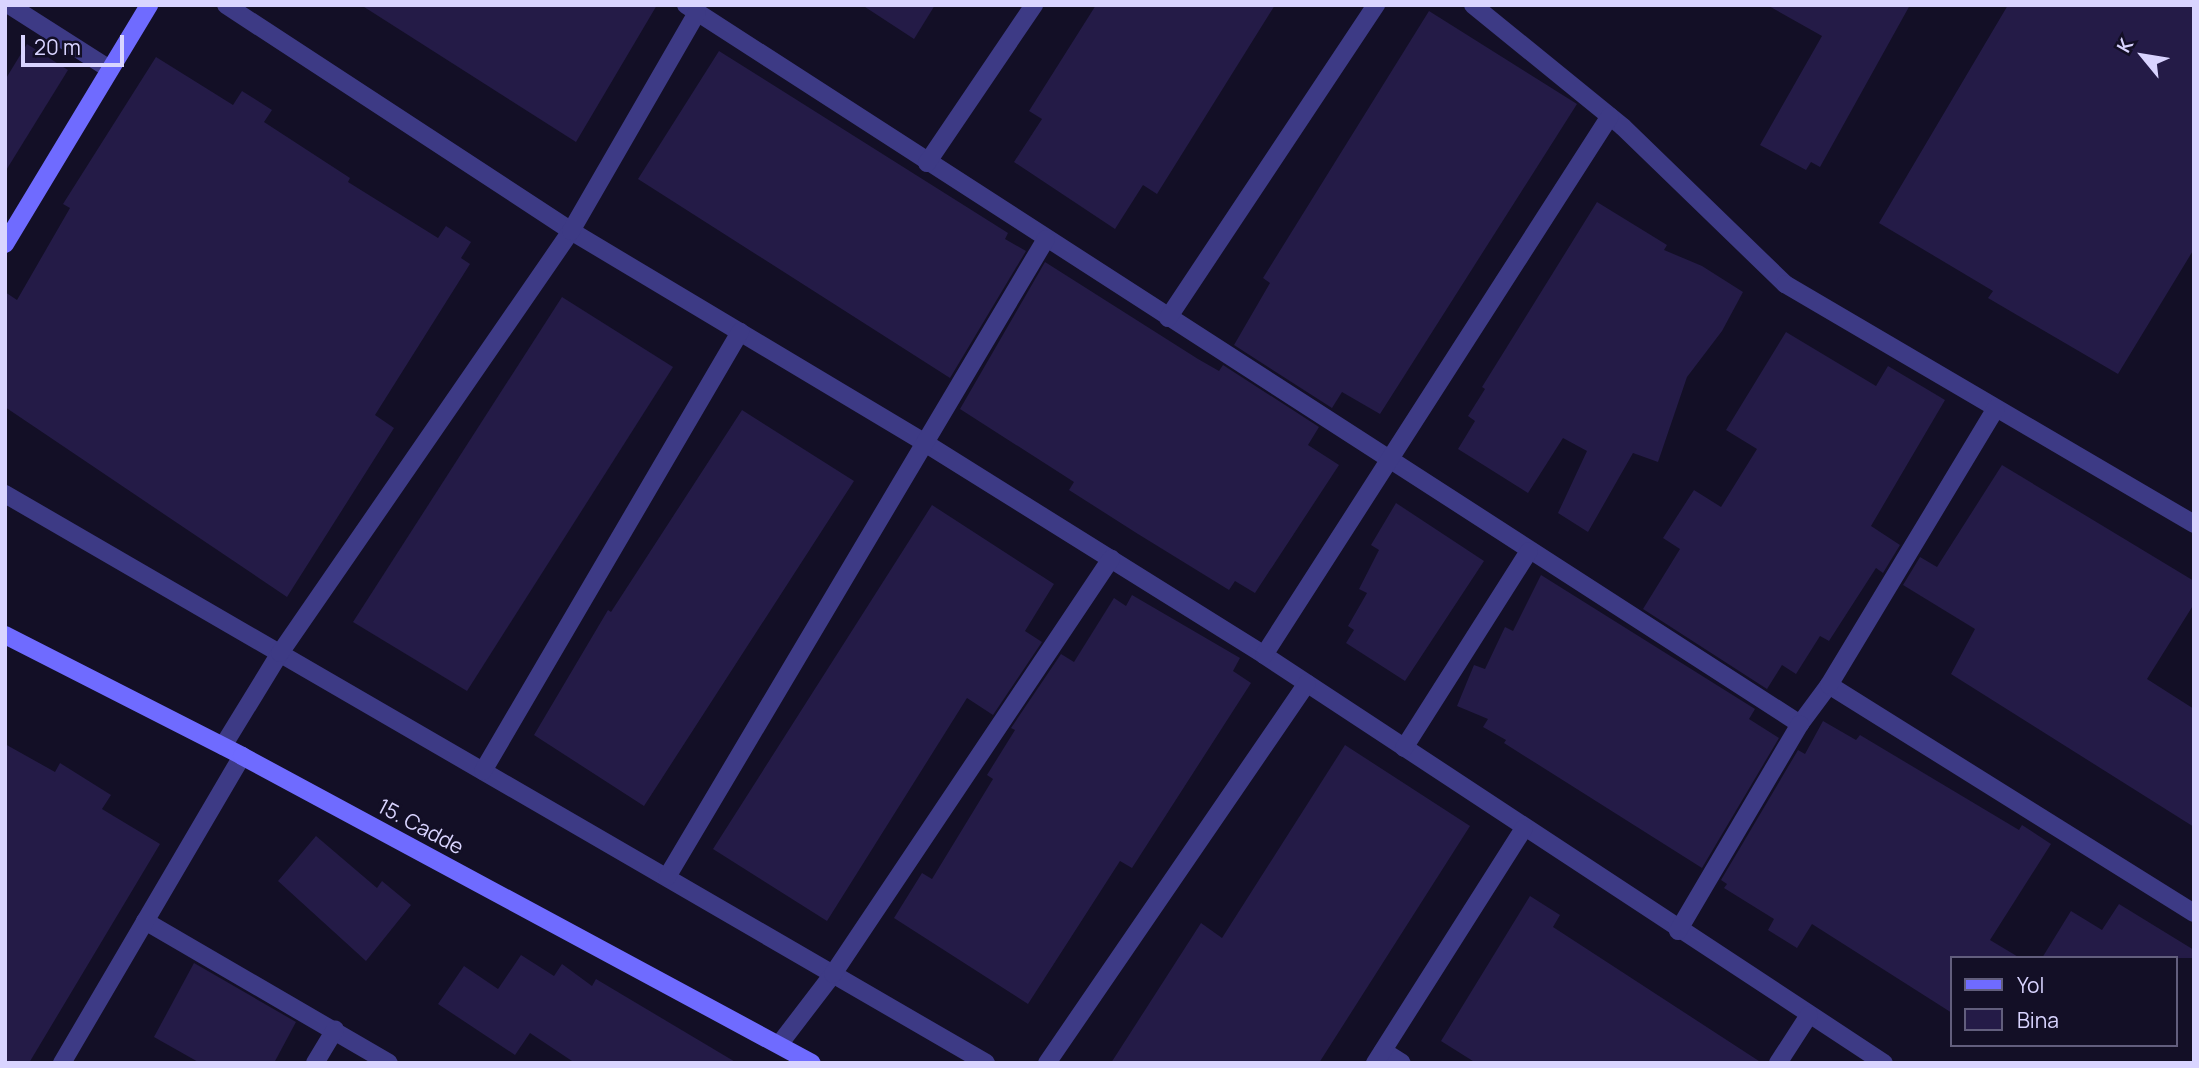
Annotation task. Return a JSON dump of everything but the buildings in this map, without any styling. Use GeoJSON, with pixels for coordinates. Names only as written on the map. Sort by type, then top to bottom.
{"type":"FeatureCollection","features":[{"type":"Feature","properties":{"kind":"main road"},"geometry":{"type":"LineString","coordinates":[[5,244],[108,68],[149,5]]}},
{"type":"Feature","properties":{"kind":"main road","name":"15. Cadde"},"geometry":{"type":"LineString","coordinates":[[5,635],[242,756],[780,1042],[812,1063]]}},
{"type":"Feature","properties":{"kind":"street"},"geometry":{"type":"LineString","coordinates":[[9,5],[108,68]]}},
{"type":"Feature","properties":{"kind":"street"},"geometry":{"type":"LineString","coordinates":[[226,5],[571,231],[925,443],[1264,655],[1678,931],[1884,1063]]}},
{"type":"Feature","properties":{"kind":"street"},"geometry":{"type":"LineString","coordinates":[[928,163],[1034,5]]}},
{"type":"Feature","properties":{"kind":"street"},"geometry":{"type":"LineString","coordinates":[[1168,317],[1376,5]]}},
{"type":"Feature","properties":{"kind":"street"},"geometry":{"type":"LineString","coordinates":[[1472,5],[1610,116],[1786,284],[2194,524]]}},
{"type":"Feature","properties":{"kind":"street"},"geometry":{"type":"LineString","coordinates":[[223,746],[280,653],[571,231],[692,9],[1801,724]]}},
{"type":"Feature","properties":{"kind":"street"},"geometry":{"type":"LineString","coordinates":[[1264,655],[1387,459],[1610,116]]}},
{"type":"Feature","properties":{"kind":"street"},"geometry":{"type":"LineString","coordinates":[[667,877],[1046,239]]}},
{"type":"Feature","properties":{"kind":"street"},"geometry":{"type":"LineString","coordinates":[[483,771],[740,332]]}},
{"type":"Feature","properties":{"kind":"street"},"geometry":{"type":"LineString","coordinates":[[1678,931],[1801,724],[1829,685],[1996,408]]}},
{"type":"Feature","properties":{"kind":"street"},"geometry":{"type":"LineString","coordinates":[[5,494],[986,1063]]}},
{"type":"Feature","properties":{"kind":"street"},"geometry":{"type":"LineString","coordinates":[[1404,748],[1529,551]]}},
{"type":"Feature","properties":{"kind":"street"},"geometry":{"type":"LineString","coordinates":[[780,1042],[833,974],[1111,559]]}},
{"type":"Feature","properties":{"kind":"street"},"geometry":{"type":"LineString","coordinates":[[1046,1063],[1307,683]]}},
{"type":"Feature","properties":{"kind":"street"},"geometry":{"type":"LineString","coordinates":[[1829,685],[2194,914]]}},
{"type":"Feature","properties":{"kind":"street"},"geometry":{"type":"LineString","coordinates":[[62,1063],[242,756]]}},
{"type":"Feature","properties":{"kind":"street"},"geometry":{"type":"LineString","coordinates":[[1402,1063],[1379,1057],[1524,828]]}},
{"type":"Feature","properties":{"kind":"street"},"geometry":{"type":"LineString","coordinates":[[145,921],[389,1063]]}},
{"type":"Feature","properties":{"kind":"street"},"geometry":{"type":"LineString","coordinates":[[1779,1063],[1809,1015]]}},
{"type":"Feature","properties":{"kind":"street"},"geometry":{"type":"LineString","coordinates":[[315,1063],[335,1030]]}}]}
